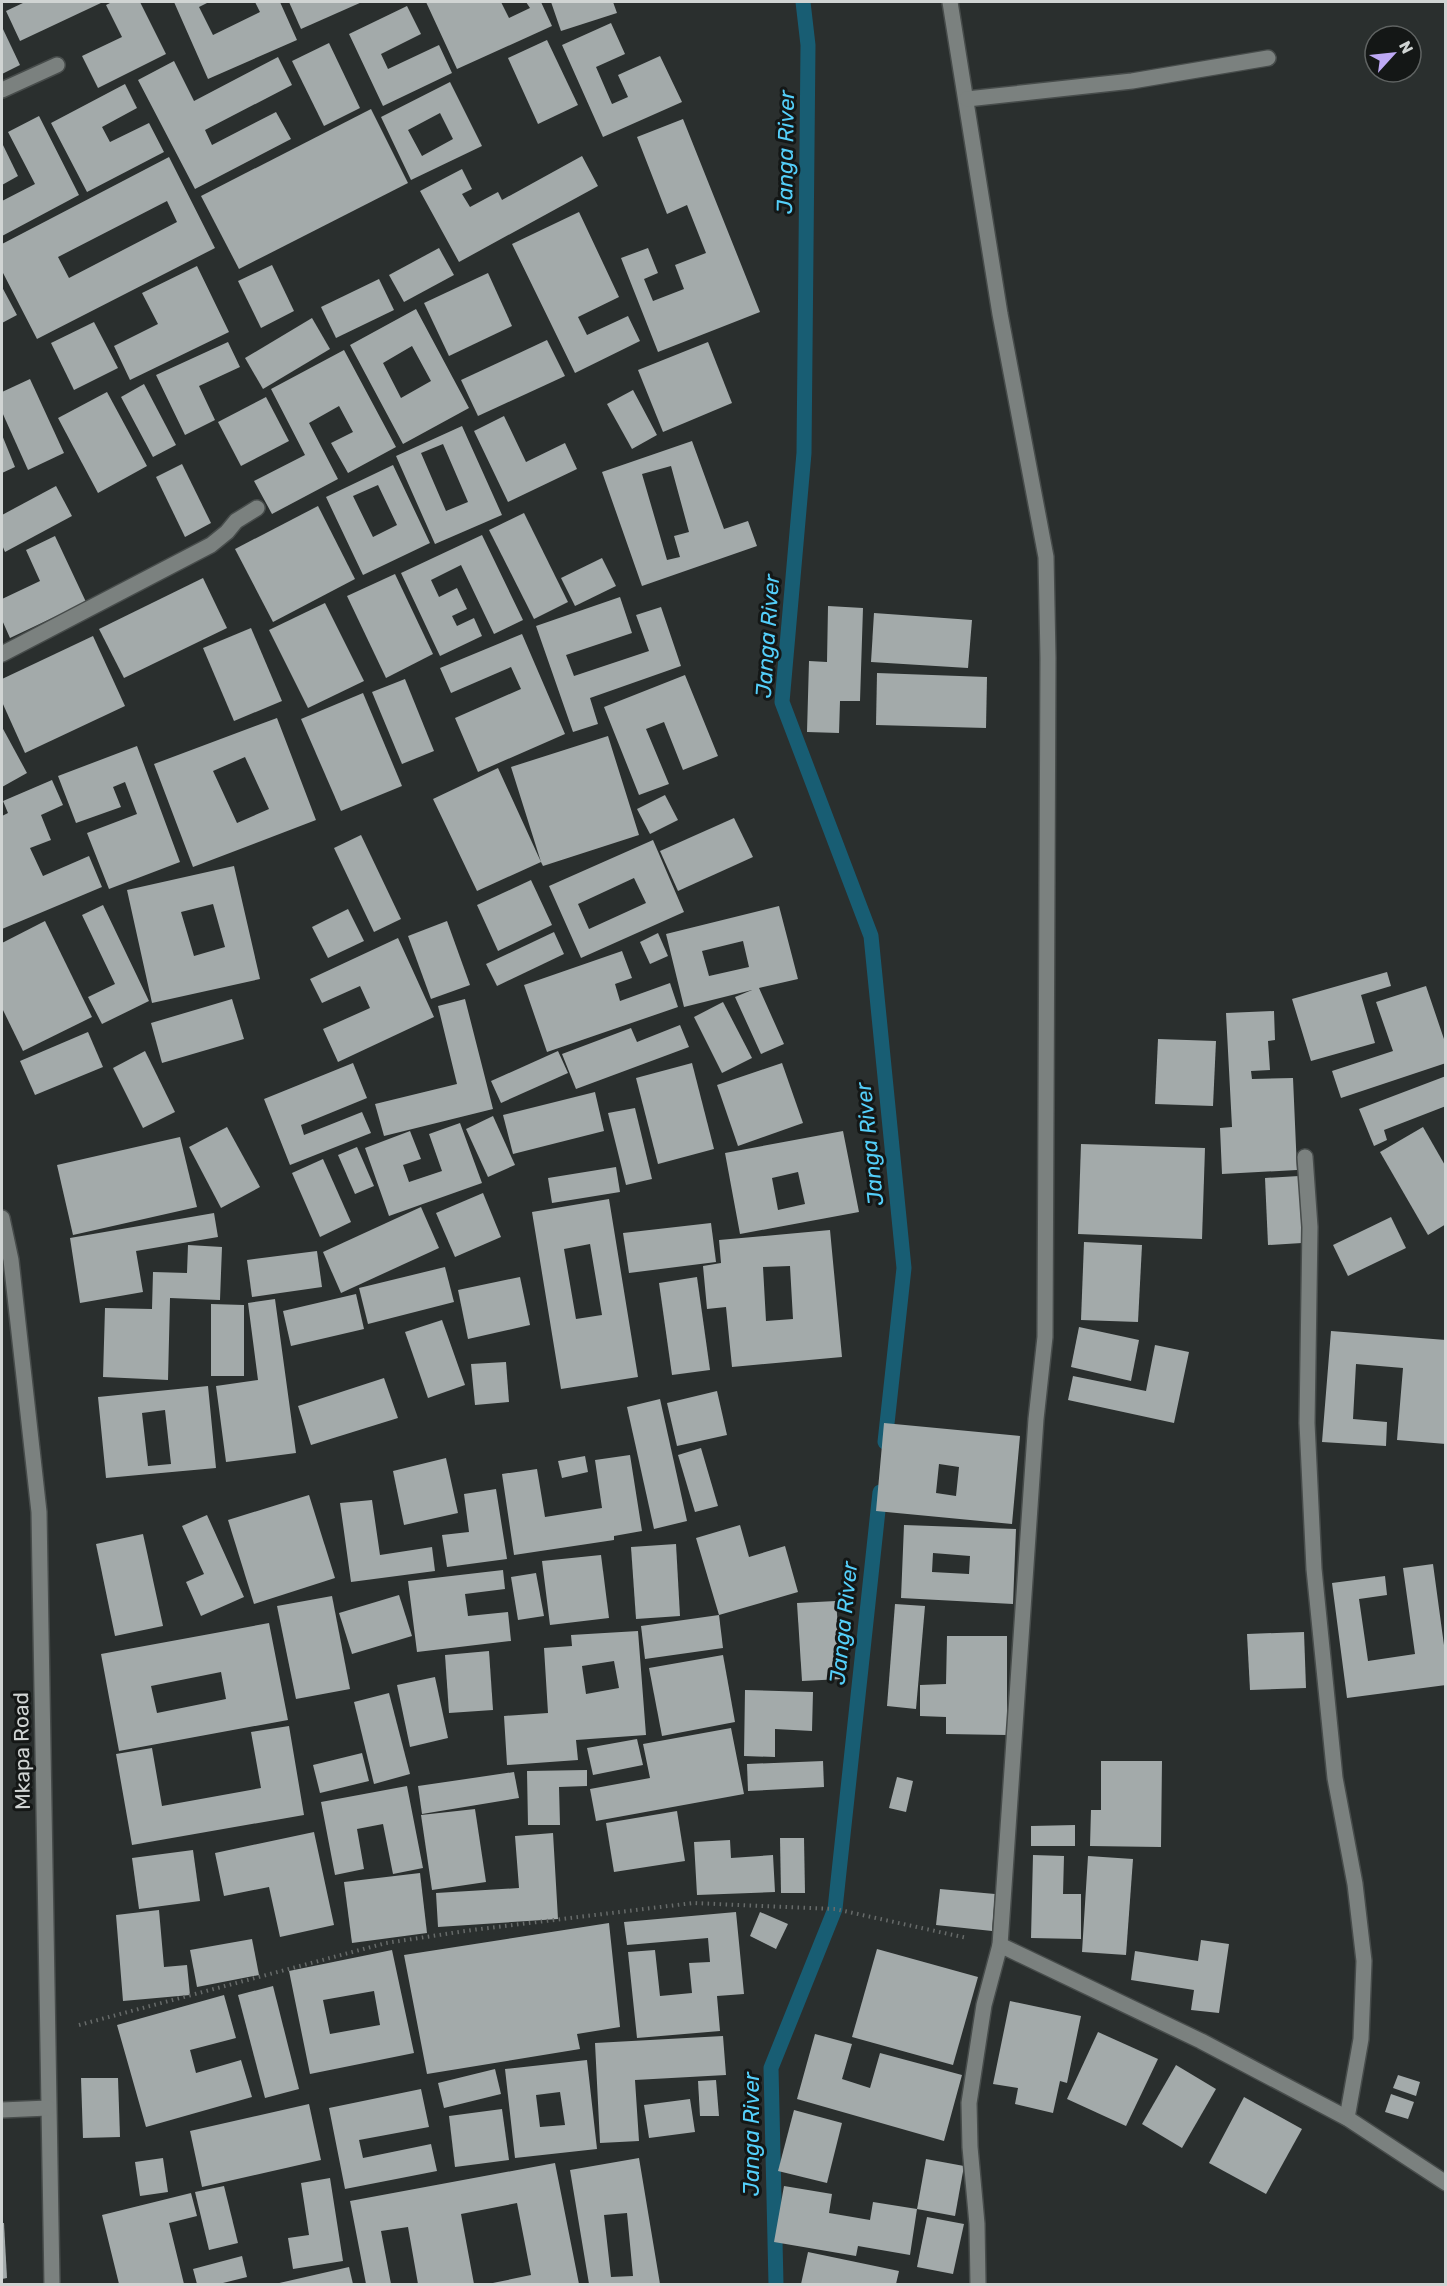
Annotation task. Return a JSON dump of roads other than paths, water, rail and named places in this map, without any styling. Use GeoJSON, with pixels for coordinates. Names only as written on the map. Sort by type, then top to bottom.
{"type":"FeatureCollection","features":[{"type":"Feature","properties":{"kind":"street"},"geometry":{"type":"LineString","coordinates":[[950,2],[1000,314],[1046,557],[1048,658],[1045,1336],[1035,1430],[1000,1945],[984,2005],[969,2103],[970,2147],[977,2224],[978,2284]]}},
{"type":"Feature","properties":{"kind":"street"},"geometry":{"type":"LineString","coordinates":[[967,99],[1132,81],[1268,58]]}},
{"type":"Feature","properties":{"kind":"street"},"geometry":{"type":"LineString","coordinates":[[2,90],[57,65]]}},
{"type":"Feature","properties":{"kind":"street"},"geometry":{"type":"LineString","coordinates":[[2,654],[211,545],[236,521],[257,508]]}},
{"type":"Feature","properties":{"kind":"street"},"geometry":{"type":"LineString","coordinates":[[1305,1157],[1310,1238],[1307,1423],[1314,1569],[1335,1778],[1355,1884],[1364,1961],[1361,2039],[1347,2118]]}},
{"type":"Feature","properties":{"kind":"street","name":"Mkapa Road"},"geometry":{"type":"LineString","coordinates":[[2,1218],[12,1260],[39,1512],[52,2284]]}},
{"type":"Feature","properties":{"kind":"street"},"geometry":{"type":"LineString","coordinates":[[1000,1945],[1201,2041],[1347,2118],[1446,2183]]}},
{"type":"Feature","properties":{"kind":"street"},"geometry":{"type":"LineString","coordinates":[[2,2110],[48,2108]]}},
{"type":"Feature","properties":{"kind":"waterway","name":"Janga River"},"geometry":{"type":"LineString","coordinates":[[803,2],[808,45],[804,453],[782,702],[871,936],[904,1268],[885,1442]]}},
{"type":"Feature","properties":{"kind":"waterway","name":"Janga River"},"geometry":{"type":"LineString","coordinates":[[776,2284],[771,2068],[835,1909],[880,1492]]}}]}
